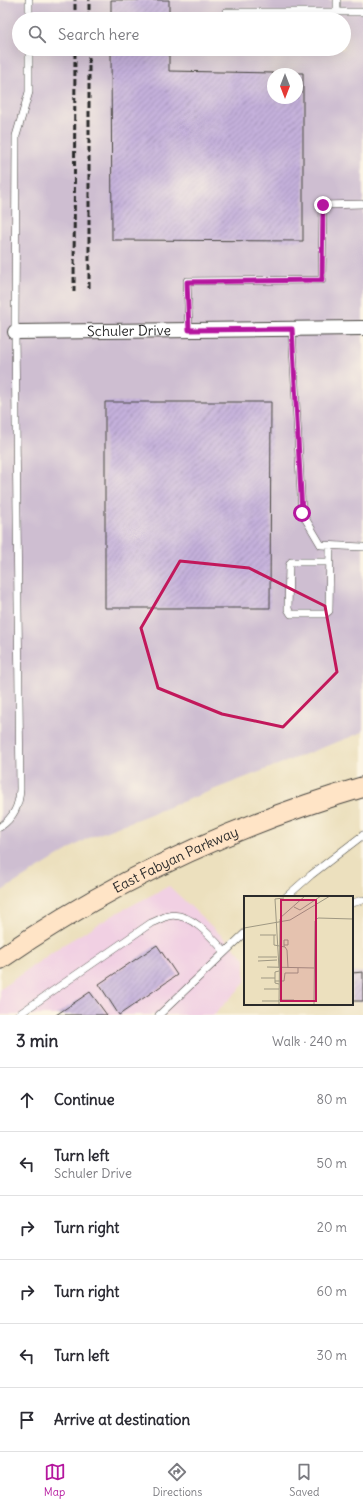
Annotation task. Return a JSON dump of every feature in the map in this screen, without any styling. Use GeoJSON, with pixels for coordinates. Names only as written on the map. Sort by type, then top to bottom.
{"type":"FeatureCollection","features":[{"type":"Feature","properties":{"kind":"main road","name":"East Fabyan Parkway"},"geometry":{"type":"LineString","coordinates":[[0,959],[122,883],[160,864],[272,818],[363,787]]}},
{"type":"Feature","properties":{"kind":"street","name":"Schuler Drive"},"geometry":{"type":"LineString","coordinates":[[15,332],[363,328]]}},
{"type":"Feature","properties":{"kind":"lane"},"geometry":{"type":"LineString","coordinates":[[29,0],[29,12]]}},
{"type":"Feature","properties":{"kind":"lane"},"geometry":{"type":"LineString","coordinates":[[337,0],[337,12]]}},
{"type":"Feature","properties":{"kind":"lane"},"geometry":{"type":"LineString","coordinates":[[226,12],[363,12]]}},
{"type":"Feature","properties":{"kind":"lane"},"geometry":{"type":"LineString","coordinates":[[0,827],[12,817],[18,805],[20,789],[15,332],[16,136],[29,92],[29,56]]}},
{"type":"Feature","properties":{"kind":"lane"},"geometry":{"type":"LineString","coordinates":[[189,330],[187,282],[322,280],[323,205],[363,204]]}},
{"type":"Feature","properties":{"kind":"lane"},"geometry":{"type":"LineString","coordinates":[[292,329],[302,513],[321,545],[363,547]]}},
{"type":"Feature","properties":{"kind":"lane"},"geometry":{"type":"LineString","coordinates":[[329,562],[291,562],[289,566],[288,580],[288,609],[291,614],[325,614],[329,611],[330,546]]}},
{"type":"Feature","properties":{"kind":"lane"},"geometry":{"type":"LineString","coordinates":[[287,896],[311,875],[363,835]]}},
{"type":"Feature","properties":{"kind":"lane"},"geometry":{"type":"LineString","coordinates":[[353,903],[363,900]]}},
{"type":"Feature","properties":{"kind":"lane"},"geometry":{"type":"LineString","coordinates":[[18,1015],[151,923],[170,916],[190,920],[207,932],[224,951]]}},
{"type":"Feature","properties":{"kind":"lane"},"geometry":{"type":"LineString","coordinates":[[159,1015],[224,951],[244,934]]}},
{"type":"Feature","properties":{"kind":"highlighted area"},"geometry":{"type":"Polygon","coordinates":[[[180,561],[249,568],[325,606],[337,672],[283,727],[222,714],[158,688],[141,628],[180,561]]]}},
{"type":"Feature","properties":{"kind":"shaded area"},"geometry":{"type":"Polygon","coordinates":[[[0,0],[363,0],[363,732],[86,839],[0,892],[0,0]]]}},
{"type":"Feature","properties":{"kind":"shaded area"},"geometry":{"type":"Polygon","coordinates":[[[169,886],[244,957],[244,984],[214,1015],[0,1015],[0,989],[61,946],[117,913],[169,886]]]}},
{"type":"Feature","properties":{"kind":"building"},"geometry":{"type":"Polygon","coordinates":[[[111,0],[169,0],[169,12],[111,12],[111,0]]]}},
{"type":"Feature","properties":{"kind":"building"},"geometry":{"type":"Polygon","coordinates":[[[111,56],[169,56],[169,71],[267,73],[267,104],[303,104],[303,241],[112,240],[111,56]]]}},
{"type":"Feature","properties":{"kind":"building"},"geometry":{"type":"Polygon","coordinates":[[[105,402],[271,402],[270,608],[105,608],[105,402]]]}},
{"type":"Feature","properties":{"kind":"building"},"geometry":{"type":"Polygon","coordinates":[[[157,945],[177,975],[119,1015],[99,984],[157,945]]]}},
{"type":"Feature","properties":{"kind":"building"},"geometry":{"type":"Polygon","coordinates":[[[363,972],[363,1001],[353,1001],[353,973],[363,972]]]}},
{"type":"Feature","properties":{"kind":"building"},"geometry":{"type":"Polygon","coordinates":[[[90,992],[107,1015],[56,1015],[90,992]]]}},
{"type":"Feature","properties":{"kind":"railway"},"geometry":{"type":"LineString","coordinates":[[75,0],[75,12]]}},
{"type":"Feature","properties":{"kind":"railway"},"geometry":{"type":"LineString","coordinates":[[89,0],[89,12]]}},
{"type":"Feature","properties":{"kind":"railway"},"geometry":{"type":"LineString","coordinates":[[74,292],[75,56]]}},
{"type":"Feature","properties":{"kind":"railway"},"geometry":{"type":"LineString","coordinates":[[89,56],[89,288]]}},
{"type":"Feature","properties":{"kind":"route"},"geometry":{"type":"LineString","coordinates":[[302,513],[300,501],[292,329],[189,330],[187,282],[322,280],[323,205]]}}]}
